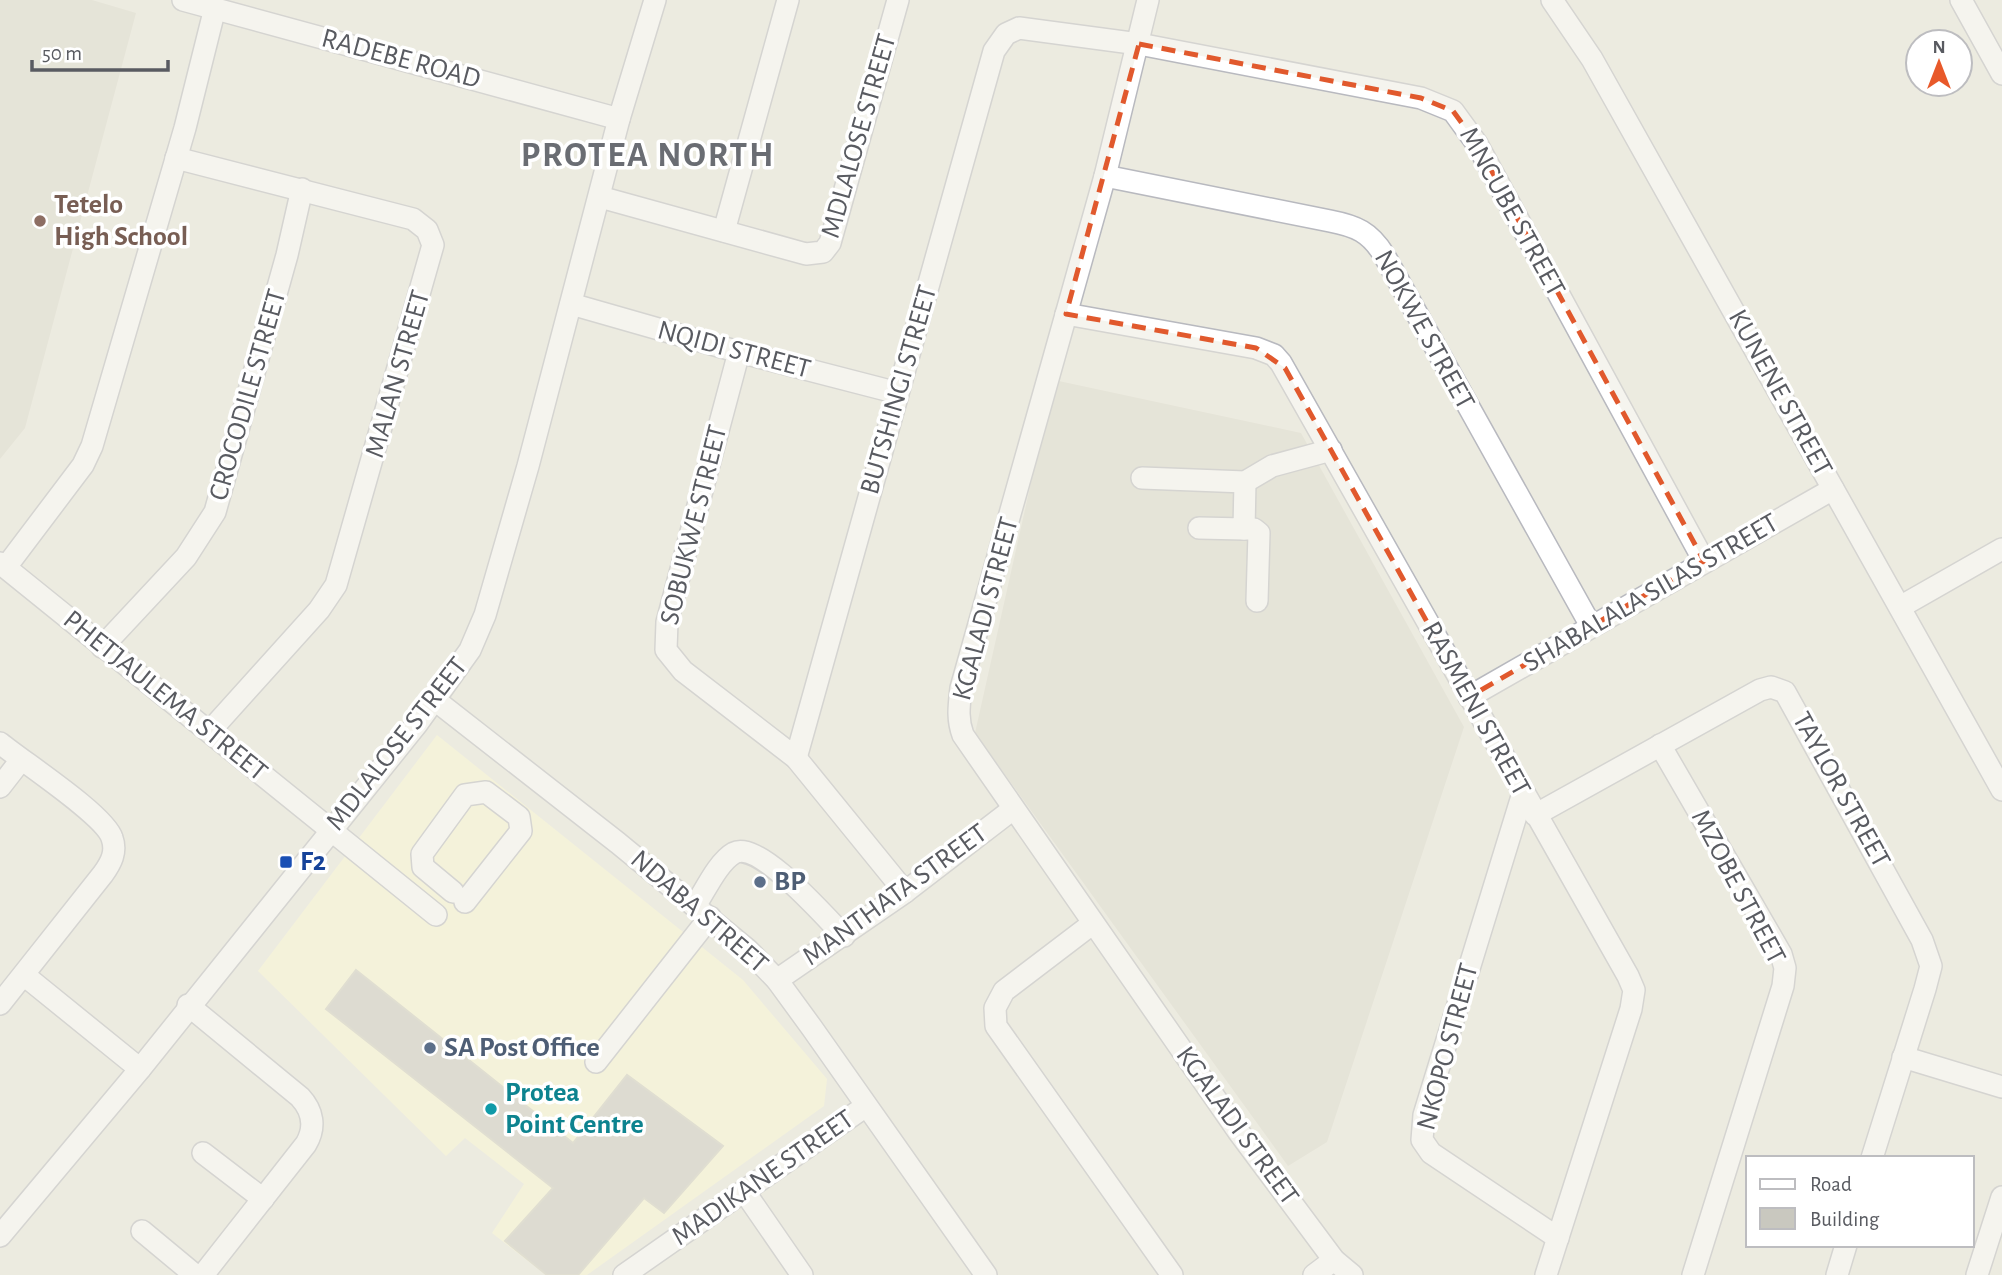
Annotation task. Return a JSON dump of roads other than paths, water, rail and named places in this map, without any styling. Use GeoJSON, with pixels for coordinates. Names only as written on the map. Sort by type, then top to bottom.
{"type":"FeatureCollection","features":[{"type":"Feature","properties":{"kind":"street","name":"RADEBE ROAD"},"geometry":{"type":"LineString","coordinates":[[183,0],[619,119]]}},
{"type":"Feature","properties":{"kind":"street","name":"MDLALOSE STREET"},"geometry":{"type":"LineString","coordinates":[[0,1236],[140,1069],[188,1005],[435,700],[470,650],[485,615],[619,119],[655,0]]}},
{"type":"Feature","properties":{"kind":"street"},"geometry":{"type":"LineString","coordinates":[[724,232],[788,0]]}},
{"type":"Feature","properties":{"kind":"street","name":"MDLALOSE STREET"},"geometry":{"type":"LineString","coordinates":[[600,197],[806,254],[819,254],[826,250],[898,0]]}},
{"type":"Feature","properties":{"kind":"street","name":"KGALADI STREET"},"geometry":{"type":"LineString","coordinates":[[1148,0],[1105,176],[961,688],[958,714],[963,735],[1092,923],[1334,1260],[1352,1275]]}},
{"type":"Feature","properties":{"kind":"street","name":"KUNENE STREET"},"geometry":{"type":"LineString","coordinates":[[1552,0],[1592,59],[2002,790]]}},
{"type":"Feature","properties":{"kind":"street"},"geometry":{"type":"LineString","coordinates":[[1961,0],[2002,74]]}},
{"type":"Feature","properties":{"kind":"street"},"geometry":{"type":"LineString","coordinates":[[3,565],[83,465],[92,446],[176,158],[215,8]]}},
{"type":"Feature","properties":{"kind":"street","name":"MNCUBE STREET"},"geometry":{"type":"LineString","coordinates":[[1013,29],[1035,28],[1139,44],[1421,98],[1453,111],[1477,144],[1704,561]]}},
{"type":"Feature","properties":{"kind":"street","name":"BUTSHINGI STREET"},"geometry":{"type":"LineString","coordinates":[[796,758],[994,51],[1002,38],[1013,29]]}},
{"type":"Feature","properties":{"kind":"street","name":"MALAN STREET"},"geometry":{"type":"LineString","coordinates":[[176,158],[412,219],[428,230],[433,250],[336,585],[311,619],[210,731]]}},
{"type":"Feature","properties":{"kind":"street","name":"NOKWE STREET"},"geometry":{"type":"LineString","coordinates":[[1105,176],[1350,225],[1370,235],[1384,255],[1591,626]]}},
{"type":"Feature","properties":{"kind":"street","name":"CROCODILE STREET"},"geometry":{"type":"LineString","coordinates":[[102,647],[186,557],[215,512],[287,255],[302,189]]}},
{"type":"Feature","properties":{"kind":"street","name":"NQIDI STREET"},"geometry":{"type":"LineString","coordinates":[[571,304],[739,352],[898,393]]}},
{"type":"Feature","properties":{"kind":"street","name":"RASMENI STREET"},"geometry":{"type":"LineString","coordinates":[[1066,314],[1269,352],[1285,368],[1634,990],[1631,1009],[1546,1275]]}},
{"type":"Feature","properties":{"kind":"street","name":"SOBUKWE STREET"},"geometry":{"type":"LineString","coordinates":[[739,352],[667,622],[665,644],[677,666],[796,758],[905,892]]}},
{"type":"Feature","properties":{"kind":"street"},"geometry":{"type":"LineString","coordinates":[[1142,478],[1245,482],[1272,466],[1331,450]]}},
{"type":"Feature","properties":{"kind":"street"},"geometry":{"type":"LineString","coordinates":[[1244,530],[1245,482]]}},
{"type":"Feature","properties":{"kind":"street","name":"SHABALALA SILAS STREET"},"geometry":{"type":"LineString","coordinates":[[1469,697],[1833,489]]}},
{"type":"Feature","properties":{"kind":"street"},"geometry":{"type":"LineString","coordinates":[[1199,528],[1257,530],[1257,601]]}},
{"type":"Feature","properties":{"kind":"street"},"geometry":{"type":"LineString","coordinates":[[1900,607],[2002,549]]}},
{"type":"Feature","properties":{"kind":"street","name":"PHETJAULEMA STREET"},"geometry":{"type":"LineString","coordinates":[[3,565],[436,915]]}},
{"type":"Feature","properties":{"kind":"street","name":"TAYLOR STREET"},"geometry":{"type":"LineString","coordinates":[[1535,816],[1762,688],[1779,688],[1788,695],[1929,955],[1930,972],[1873,1156]]}},
{"type":"Feature","properties":{"kind":"street","name":"NDABA STREET"},"geometry":{"type":"LineString","coordinates":[[435,700],[703,911],[777,980],[986,1275]]}},
{"type":"Feature","properties":{"kind":"street"},"geometry":{"type":"LineString","coordinates":[[0,743],[101,821],[114,845],[111,863],[0,1004]]}},
{"type":"Feature","properties":{"kind":"street","name":"MZOBE STREET"},"geometry":{"type":"LineString","coordinates":[[1660,745],[1781,954],[1785,968],[1783,986],[1693,1275]]}},
{"type":"Feature","properties":{"kind":"street"},"geometry":{"type":"LineString","coordinates":[[0,787],[21,760]]}},
{"type":"Feature","properties":{"kind":"street"},"geometry":{"type":"LineString","coordinates":[[486,792],[519,817],[521,831],[459,897],[423,867],[422,854],[465,795],[486,792]]}},
{"type":"Feature","properties":{"kind":"street","name":"NKOPO STREET"},"geometry":{"type":"LineString","coordinates":[[1523,793],[1424,1115],[1421,1135],[1431,1153],[1558,1238]]}},
{"type":"Feature","properties":{"kind":"street","name":"MANTHATA STREET"},"geometry":{"type":"LineString","coordinates":[[777,980],[905,892],[1013,808]]}},
{"type":"Feature","properties":{"kind":"street"},"geometry":{"type":"LineString","coordinates":[[596,1062],[703,911],[726,861],[735,852],[756,854],[793,884],[844,936]]}},
{"type":"Feature","properties":{"kind":"street"},"geometry":{"type":"LineString","coordinates":[[1092,923],[1004,991],[995,1008],[994,1020],[1000,1033],[1172,1275]]}},
{"type":"Feature","properties":{"kind":"street"},"geometry":{"type":"LineString","coordinates":[[24,975],[140,1069]]}},
{"type":"Feature","properties":{"kind":"street"},"geometry":{"type":"LineString","coordinates":[[188,1005],[300,1097],[309,1108],[313,1122],[309,1139],[204,1275]]}},
{"type":"Feature","properties":{"kind":"street"},"geometry":{"type":"LineString","coordinates":[[1903,1057],[2002,1087]]}},
{"type":"Feature","properties":{"kind":"street","name":"MADIKANE STREET"},"geometry":{"type":"LineString","coordinates":[[624,1275],[866,1106]]}},
{"type":"Feature","properties":{"kind":"street"},"geometry":{"type":"LineString","coordinates":[[203,1153],[263,1199]]}},
{"type":"Feature","properties":{"kind":"street"},"geometry":{"type":"LineString","coordinates":[[744,1191],[802,1275]]}},
{"type":"Feature","properties":{"kind":"street"},"geometry":{"type":"LineString","coordinates":[[1977,1275],[2002,1197]]}},
{"type":"Feature","properties":{"kind":"street"},"geometry":{"type":"LineString","coordinates":[[142,1231],[195,1275]]}},
{"type":"Feature","properties":{"kind":"street"},"geometry":{"type":"LineString","coordinates":[[1836,1275],[1845,1247]]}},
{"type":"Feature","properties":{"kind":"street"},"geometry":{"type":"LineString","coordinates":[[1314,1275],[1334,1260]]}},
{"type":"Feature","properties":{"kind":"place","name":"Tetelo High School"},"geometry":{"type":"Point","coordinates":[40,221]}},
{"type":"Feature","properties":{"kind":"place","name":"F2"},"geometry":{"type":"Point","coordinates":[286,862]}},
{"type":"Feature","properties":{"kind":"place","name":"BP"},"geometry":{"type":"Point","coordinates":[760,882]}},
{"type":"Feature","properties":{"kind":"place","name":"SA Post Office"},"geometry":{"type":"Point","coordinates":[430,1048]}},
{"type":"Feature","properties":{"kind":"place","name":"Protea Point Centre"},"geometry":{"type":"Point","coordinates":[491,1109]}},
{"type":"Feature","properties":{"kind":"district","name":"PROTEA NORTH"},"geometry":{"type":"Point","coordinates":[648,155]}}]}
